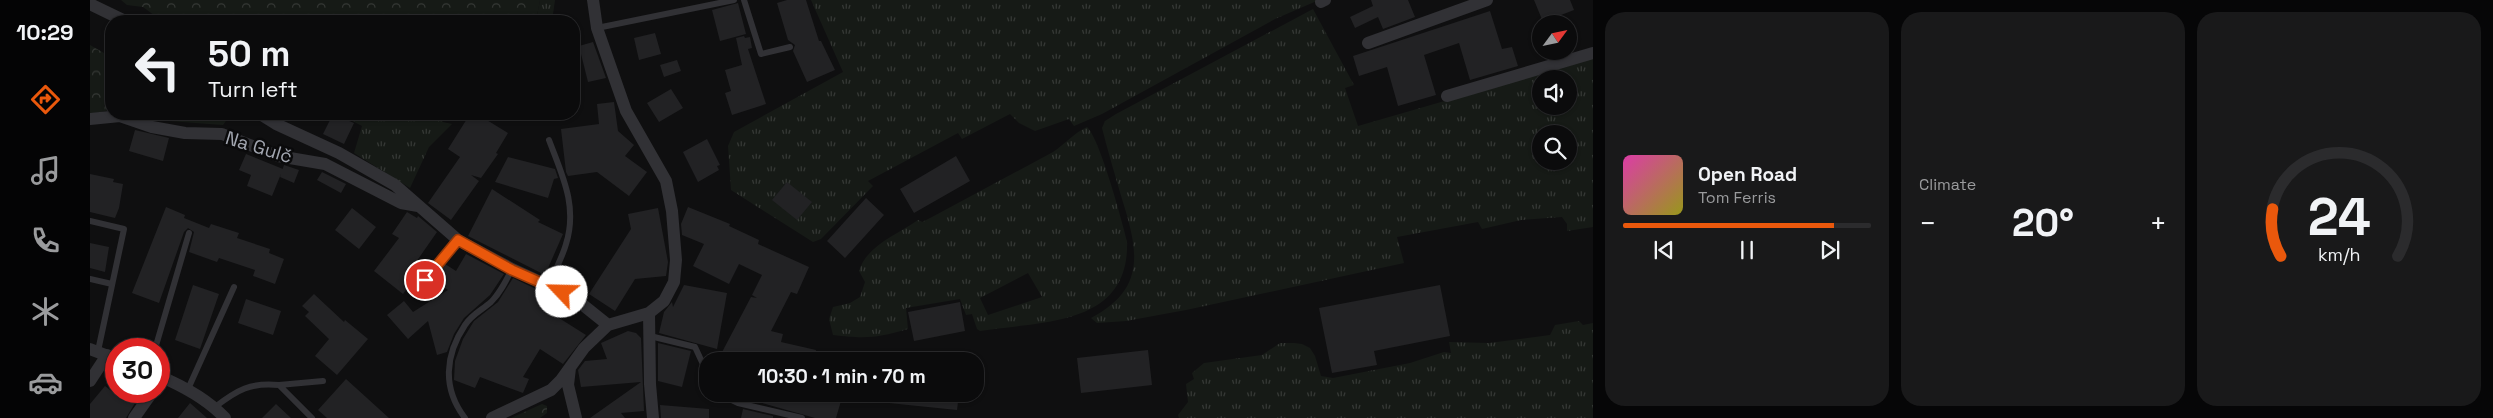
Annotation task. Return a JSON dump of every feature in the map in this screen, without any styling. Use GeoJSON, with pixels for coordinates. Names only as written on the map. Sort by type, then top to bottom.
{"type":"FeatureCollection","features":[{"type":"Feature","properties":{"kind":"street"},"geometry":{"type":"LineString","coordinates":[[492,418],[551,390],[584,348],[608,325],[649,313],[664,301],[674,282],[676,260],[672,211],[666,181],[626,111],[597,28],[593,0]]}},
{"type":"Feature","properties":{"kind":"street"},"geometry":{"type":"LineString","coordinates":[[1368,44],[1487,0]]}},
{"type":"Feature","properties":{"kind":"street"},"geometry":{"type":"LineString","coordinates":[[90,4],[112,15]]}},
{"type":"Feature","properties":{"kind":"street"},"geometry":{"type":"LineString","coordinates":[[1447,96],[1593,53]]}},
{"type":"Feature","properties":{"kind":"street","name":"Na Gulč"},"geometry":{"type":"LineString","coordinates":[[90,119],[105,118]]}},
{"type":"Feature","properties":{"kind":"street","name":"Na Gulč"},"geometry":{"type":"LineString","coordinates":[[133,120],[185,133],[222,134],[278,156],[325,164],[401,202],[420,206]]}},
{"type":"Feature","properties":{"kind":"street","name":"Na Gulč"},"geometry":{"type":"LineString","coordinates":[[270,120],[339,153],[395,185],[458,240],[512,270],[572,297],[608,325]]}},
{"type":"Feature","properties":{"kind":"street"},"geometry":{"type":"LineString","coordinates":[[649,313],[653,418]]}},
{"type":"Feature","properties":{"kind":"street"},"geometry":{"type":"LineString","coordinates":[[90,380],[103,353]]}},
{"type":"Feature","properties":{"kind":"street"},"geometry":{"type":"LineString","coordinates":[[570,368],[568,384],[576,418]]}},
{"type":"Feature","properties":{"kind":"street"},"geometry":{"type":"LineString","coordinates":[[170,383],[188,389],[215,407],[225,418]]}},
{"type":"Feature","properties":{"kind":"street"},"geometry":{"type":"LineString","coordinates":[[134,418],[145,403]]}},
{"type":"Feature","properties":{"kind":"lane"},"geometry":{"type":"LineString","coordinates":[[597,28],[734,0]]}},
{"type":"Feature","properties":{"kind":"lane"},"geometry":{"type":"LineString","coordinates":[[744,0],[761,54],[790,47]]}},
{"type":"Feature","properties":{"kind":"lane"},"geometry":{"type":"LineString","coordinates":[[549,140],[570,195],[572,216],[566,244],[553,275],[551,287]]}},
{"type":"Feature","properties":{"kind":"lane"},"geometry":{"type":"LineString","coordinates":[[90,221],[124,229],[112,284],[103,353]]}},
{"type":"Feature","properties":{"kind":"lane"},"geometry":{"type":"LineString","coordinates":[[158,338],[189,233]]}},
{"type":"Feature","properties":{"kind":"lane"},"geometry":{"type":"LineString","coordinates":[[414,294],[458,240]]}},
{"type":"Feature","properties":{"kind":"lane"},"geometry":{"type":"LineString","coordinates":[[465,418],[450,390],[447,372],[454,347],[464,325],[475,312],[500,292],[512,270]]}},
{"type":"Feature","properties":{"kind":"lane"},"geometry":{"type":"LineString","coordinates":[[90,279],[112,284]]}},
{"type":"Feature","properties":{"kind":"lane"},"geometry":{"type":"LineString","coordinates":[[188,389],[234,287]]}},
{"type":"Feature","properties":{"kind":"lane"},"geometry":{"type":"LineString","coordinates":[[650,336],[695,347],[699,356]]}},
{"type":"Feature","properties":{"kind":"lane"},"geometry":{"type":"LineString","coordinates":[[215,407],[245,388],[260,383],[279,385],[323,381]]}},
{"type":"Feature","properties":{"kind":"lane"},"geometry":{"type":"LineString","coordinates":[[279,385],[312,418]]}},
{"type":"Feature","properties":{"kind":"lane"},"geometry":{"type":"LineString","coordinates":[[736,402],[802,418]]}},
{"type":"Feature","properties":{"kind":"green space"},"geometry":{"type":"Polygon","coordinates":[[[121,0],[540,0],[537,15],[154,15],[143,7],[127,5],[121,0]]]}},
{"type":"Feature","properties":{"kind":"green space"},"geometry":{"type":"Polygon","coordinates":[[[540,0],[555,0],[553,15],[537,15],[540,0]]]}},
{"type":"Feature","properties":{"kind":"green space"},"geometry":{"type":"Polygon","coordinates":[[[811,0],[1319,0],[1275,19],[1102,114],[1074,126],[1069,119],[1035,131],[1019,123],[1010,114],[962,139],[958,133],[868,181],[873,186],[821,239],[813,242],[731,190],[728,146],[734,132],[843,72],[811,0]]]}},
{"type":"Feature","properties":{"kind":"green space"},"geometry":{"type":"Polygon","coordinates":[[[1313,9],[1354,85],[1345,88],[1358,126],[1532,76],[1532,115],[1577,115],[1577,70],[1552,70],[1593,58],[1593,227],[1567,231],[1567,224],[1562,217],[1521,220],[1482,229],[1478,222],[1397,237],[1404,263],[1186,310],[1126,321],[1097,323],[1091,318],[1109,307],[1122,294],[1130,281],[1134,267],[1132,235],[1102,128],[1105,121],[1313,9]]]}},
{"type":"Feature","properties":{"kind":"green space"},"geometry":{"type":"Polygon","coordinates":[[[90,45],[105,54],[105,111],[90,114],[90,45]]]}},
{"type":"Feature","properties":{"kind":"green space"},"geometry":{"type":"Polygon","coordinates":[[[155,120],[227,120],[223,125],[155,120]]]}},
{"type":"Feature","properties":{"kind":"green space"},"geometry":{"type":"Polygon","coordinates":[[[350,120],[441,120],[452,124],[429,147],[410,188],[354,153],[362,126],[350,120]]]}},
{"type":"Feature","properties":{"kind":"green space"},"geometry":{"type":"Polygon","coordinates":[[[1087,127],[1098,147],[1127,241],[1124,269],[1114,290],[1098,305],[1078,314],[1054,321],[980,331],[977,329],[972,314],[966,315],[960,299],[906,308],[908,329],[871,337],[833,335],[829,319],[833,307],[850,303],[860,297],[865,282],[859,271],[863,262],[876,247],[918,220],[922,222],[932,217],[1053,152],[1087,127]],[[1028,273],[980,298],[988,315],[1042,297],[1028,273]]]}},
{"type":"Feature","properties":{"kind":"green space"},"geometry":{"type":"Polygon","coordinates":[[[1579,321],[1583,325],[1593,323],[1593,418],[1179,418],[1178,415],[1188,402],[1186,384],[1194,379],[1192,373],[1204,363],[1262,355],[1280,343],[1302,344],[1310,348],[1315,356],[1321,376],[1333,378],[1410,363],[1444,352],[1451,353],[1449,342],[1489,343],[1550,335],[1555,325],[1579,321]]]}},
{"type":"Feature","properties":{"kind":"green space"},"geometry":{"type":"Polygon","coordinates":[[[542,404],[547,406],[547,413],[540,418],[511,418],[542,404]]]}},
{"type":"Feature","properties":{"kind":"building"},"geometry":{"type":"Polygon","coordinates":[[[787,0],[806,0],[819,41],[821,41],[835,70],[807,82],[793,51],[795,45],[788,40],[777,3],[787,0]]]}},
{"type":"Feature","properties":{"kind":"building"},"geometry":{"type":"Polygon","coordinates":[[[1371,0],[1408,0],[1415,17],[1383,29],[1378,17],[1355,28],[1350,17],[1373,6],[1371,0]]]}},
{"type":"Feature","properties":{"kind":"building"},"geometry":{"type":"Polygon","coordinates":[[[1534,0],[1570,0],[1574,10],[1561,15],[1540,15],[1534,0]]]}},
{"type":"Feature","properties":{"kind":"building"},"geometry":{"type":"Polygon","coordinates":[[[738,3],[746,34],[720,41],[712,10],[738,3]]]}},
{"type":"Feature","properties":{"kind":"building"},"geometry":{"type":"Polygon","coordinates":[[[1490,11],[1502,49],[1512,47],[1518,66],[1470,80],[1459,43],[1424,55],[1436,95],[1398,106],[1387,67],[1359,76],[1353,56],[1490,11]]]}},
{"type":"Feature","properties":{"kind":"building"},"geometry":{"type":"Polygon","coordinates":[[[655,33],[661,54],[639,60],[634,38],[655,33]]]}},
{"type":"Feature","properties":{"kind":"building"},"geometry":{"type":"Polygon","coordinates":[[[744,36],[745,38],[750,37],[752,48],[748,49],[766,104],[732,115],[725,93],[731,91],[725,70],[742,65],[736,38],[744,36]]]}},
{"type":"Feature","properties":{"kind":"building"},"geometry":{"type":"Polygon","coordinates":[[[593,42],[606,78],[588,82],[580,46],[593,42]]]}},
{"type":"Feature","properties":{"kind":"building"},"geometry":{"type":"Polygon","coordinates":[[[677,60],[681,71],[664,77],[660,65],[677,60]]]}},
{"type":"Feature","properties":{"kind":"building"},"geometry":{"type":"Polygon","coordinates":[[[671,89],[683,108],[659,122],[647,103],[671,89]]]}},
{"type":"Feature","properties":{"kind":"building"},"geometry":{"type":"Polygon","coordinates":[[[614,102],[618,131],[634,145],[625,156],[647,172],[629,196],[597,172],[568,176],[566,172],[561,129],[599,124],[597,104],[614,102]]]}},
{"type":"Feature","properties":{"kind":"building"},"geometry":{"type":"Polygon","coordinates":[[[330,120],[347,120],[354,123],[344,144],[323,134],[330,120]]]}},
{"type":"Feature","properties":{"kind":"building"},"geometry":{"type":"Polygon","coordinates":[[[466,120],[487,120],[508,133],[496,153],[498,154],[481,178],[471,175],[479,181],[451,220],[428,203],[460,157],[448,149],[466,120]]]}},
{"type":"Feature","properties":{"kind":"building"},"geometry":{"type":"Polygon","coordinates":[[[135,130],[169,138],[163,161],[129,151],[135,130]]]}},
{"type":"Feature","properties":{"kind":"building"},"geometry":{"type":"Polygon","coordinates":[[[707,139],[720,165],[717,166],[719,170],[698,182],[683,152],[707,139]]]}},
{"type":"Feature","properties":{"kind":"building"},"geometry":{"type":"Polygon","coordinates":[[[246,154],[283,169],[272,196],[247,186],[251,175],[239,170],[246,154]]]}},
{"type":"Feature","properties":{"kind":"building"},"geometry":{"type":"Polygon","coordinates":[[[956,156],[970,181],[914,213],[900,189],[956,156]]]}},
{"type":"Feature","properties":{"kind":"building"},"geometry":{"type":"Polygon","coordinates":[[[508,157],[555,169],[558,178],[554,179],[548,198],[495,182],[508,157]]]}},
{"type":"Feature","properties":{"kind":"building"},"geometry":{"type":"Polygon","coordinates":[[[284,165],[299,170],[294,183],[280,177],[284,165]]]}},
{"type":"Feature","properties":{"kind":"building"},"geometry":{"type":"Polygon","coordinates":[[[322,172],[346,184],[341,193],[317,180],[322,172]]]}},
{"type":"Feature","properties":{"kind":"building"},"geometry":{"type":"Polygon","coordinates":[[[90,174],[114,179],[113,182],[123,184],[119,208],[115,218],[90,212],[90,174]]]}},
{"type":"Feature","properties":{"kind":"building"},"geometry":{"type":"Polygon","coordinates":[[[787,182],[812,202],[797,220],[772,200],[787,182]]]}},
{"type":"Feature","properties":{"kind":"building"},"geometry":{"type":"Polygon","coordinates":[[[492,189],[540,220],[538,222],[563,234],[545,275],[468,236],[492,189]]]}},
{"type":"Feature","properties":{"kind":"building"},"geometry":{"type":"Polygon","coordinates":[[[866,198],[884,215],[845,258],[827,241],[866,198]]]}},
{"type":"Feature","properties":{"kind":"building"},"geometry":{"type":"Polygon","coordinates":[[[166,207],[185,215],[184,218],[209,228],[211,224],[239,233],[237,238],[270,249],[269,253],[284,259],[275,284],[253,276],[255,270],[219,258],[217,262],[189,252],[194,232],[188,228],[184,232],[159,303],[132,293],[166,207]]]}},
{"type":"Feature","properties":{"kind":"building"},"geometry":{"type":"Polygon","coordinates":[[[688,207],[730,224],[729,226],[759,240],[758,244],[809,267],[797,294],[791,292],[771,331],[783,334],[781,342],[816,350],[815,352],[722,352],[751,297],[757,298],[752,295],[762,275],[739,264],[729,284],[693,266],[704,244],[682,235],[681,224],[688,207]]]}},
{"type":"Feature","properties":{"kind":"building"},"geometry":{"type":"Polygon","coordinates":[[[352,208],[376,227],[359,249],[335,230],[352,208]]]}},
{"type":"Feature","properties":{"kind":"building"},"geometry":{"type":"Polygon","coordinates":[[[658,208],[668,262],[666,276],[635,279],[615,311],[589,294],[631,229],[628,214],[658,208]]]}},
{"type":"Feature","properties":{"kind":"building"},"geometry":{"type":"Polygon","coordinates":[[[407,212],[417,218],[418,216],[437,232],[414,265],[421,270],[403,294],[374,271],[399,238],[392,234],[407,212]]]}},
{"type":"Feature","properties":{"kind":"building"},"geometry":{"type":"Polygon","coordinates":[[[90,243],[109,247],[105,272],[90,268],[90,243]]]}},
{"type":"Feature","properties":{"kind":"building"},"geometry":{"type":"Polygon","coordinates":[[[466,254],[504,274],[490,295],[464,318],[454,334],[447,352],[437,355],[428,321],[408,339],[387,315],[404,301],[413,312],[448,290],[433,280],[445,264],[456,271],[466,254]]]}},
{"type":"Feature","properties":{"kind":"building"},"geometry":{"type":"Polygon","coordinates":[[[513,278],[538,290],[536,292],[564,310],[559,318],[586,335],[563,364],[540,349],[523,377],[529,379],[523,393],[480,377],[475,388],[454,380],[455,361],[463,339],[474,321],[498,302],[513,278]]]}},
{"type":"Feature","properties":{"kind":"building"},"geometry":{"type":"Polygon","coordinates":[[[193,285],[219,294],[200,349],[175,340],[193,285]]]}},
{"type":"Feature","properties":{"kind":"building"},"geometry":{"type":"Polygon","coordinates":[[[684,285],[727,293],[717,349],[659,333],[664,312],[672,302],[673,307],[684,285]]]}},
{"type":"Feature","properties":{"kind":"building"},"geometry":{"type":"Polygon","coordinates":[[[1440,285],[1450,336],[1374,351],[1377,365],[1332,373],[1319,308],[1440,285]]]}},
{"type":"Feature","properties":{"kind":"building"},"geometry":{"type":"Polygon","coordinates":[[[314,294],[344,322],[345,320],[368,339],[337,375],[315,356],[329,339],[305,316],[309,312],[302,306],[314,294]]]}},
{"type":"Feature","properties":{"kind":"building"},"geometry":{"type":"Polygon","coordinates":[[[246,299],[281,311],[273,335],[238,323],[246,299]]]}},
{"type":"Feature","properties":{"kind":"building"},"geometry":{"type":"Polygon","coordinates":[[[960,302],[965,331],[914,341],[908,312],[960,302]]]}},
{"type":"Feature","properties":{"kind":"building"},"geometry":{"type":"Polygon","coordinates":[[[628,331],[636,333],[641,338],[644,411],[621,413],[625,418],[590,418],[641,382],[581,387],[578,370],[585,361],[607,359],[601,343],[628,331]]]}},
{"type":"Feature","properties":{"kind":"building"},"geometry":{"type":"Polygon","coordinates":[[[658,343],[691,351],[682,387],[658,381],[658,343]]]}},
{"type":"Feature","properties":{"kind":"building"},"geometry":{"type":"Polygon","coordinates":[[[1148,350],[1152,385],[1081,393],[1077,358],[1148,350]]]}},
{"type":"Feature","properties":{"kind":"building"},"geometry":{"type":"Polygon","coordinates":[[[346,379],[389,418],[327,418],[318,410],[346,379]]]}},
{"type":"Feature","properties":{"kind":"building"},"geometry":{"type":"Polygon","coordinates":[[[105,386],[105,403],[135,403],[126,418],[90,418],[90,404],[105,386]]]}},
{"type":"Feature","properties":{"kind":"building"},"geometry":{"type":"Polygon","coordinates":[[[758,402],[841,402],[836,418],[815,418],[758,402]]]}},
{"type":"Feature","properties":{"kind":"building"},"geometry":{"type":"Polygon","coordinates":[[[879,402],[958,402],[957,410],[879,402]]]}},
{"type":"Feature","properties":{"kind":"building"},"geometry":{"type":"Polygon","coordinates":[[[190,403],[207,418],[178,418],[190,403]]]}},
{"type":"Feature","properties":{"kind":"building"},"geometry":{"type":"Polygon","coordinates":[[[276,404],[291,418],[262,418],[276,404]]]}},
{"type":"Feature","properties":{"kind":"building"},"geometry":{"type":"Polygon","coordinates":[[[660,405],[709,409],[709,418],[661,418],[660,405]]]}},
{"type":"Feature","properties":{"kind":"building"},"geometry":{"type":"Polygon","coordinates":[[[743,409],[773,416],[773,418],[741,418],[743,409]]]}},
{"type":"Feature","properties":{"kind":"route"},"geometry":{"type":"LineString","coordinates":[[425,280],[458,240],[512,270],[562,292]]}}]}
